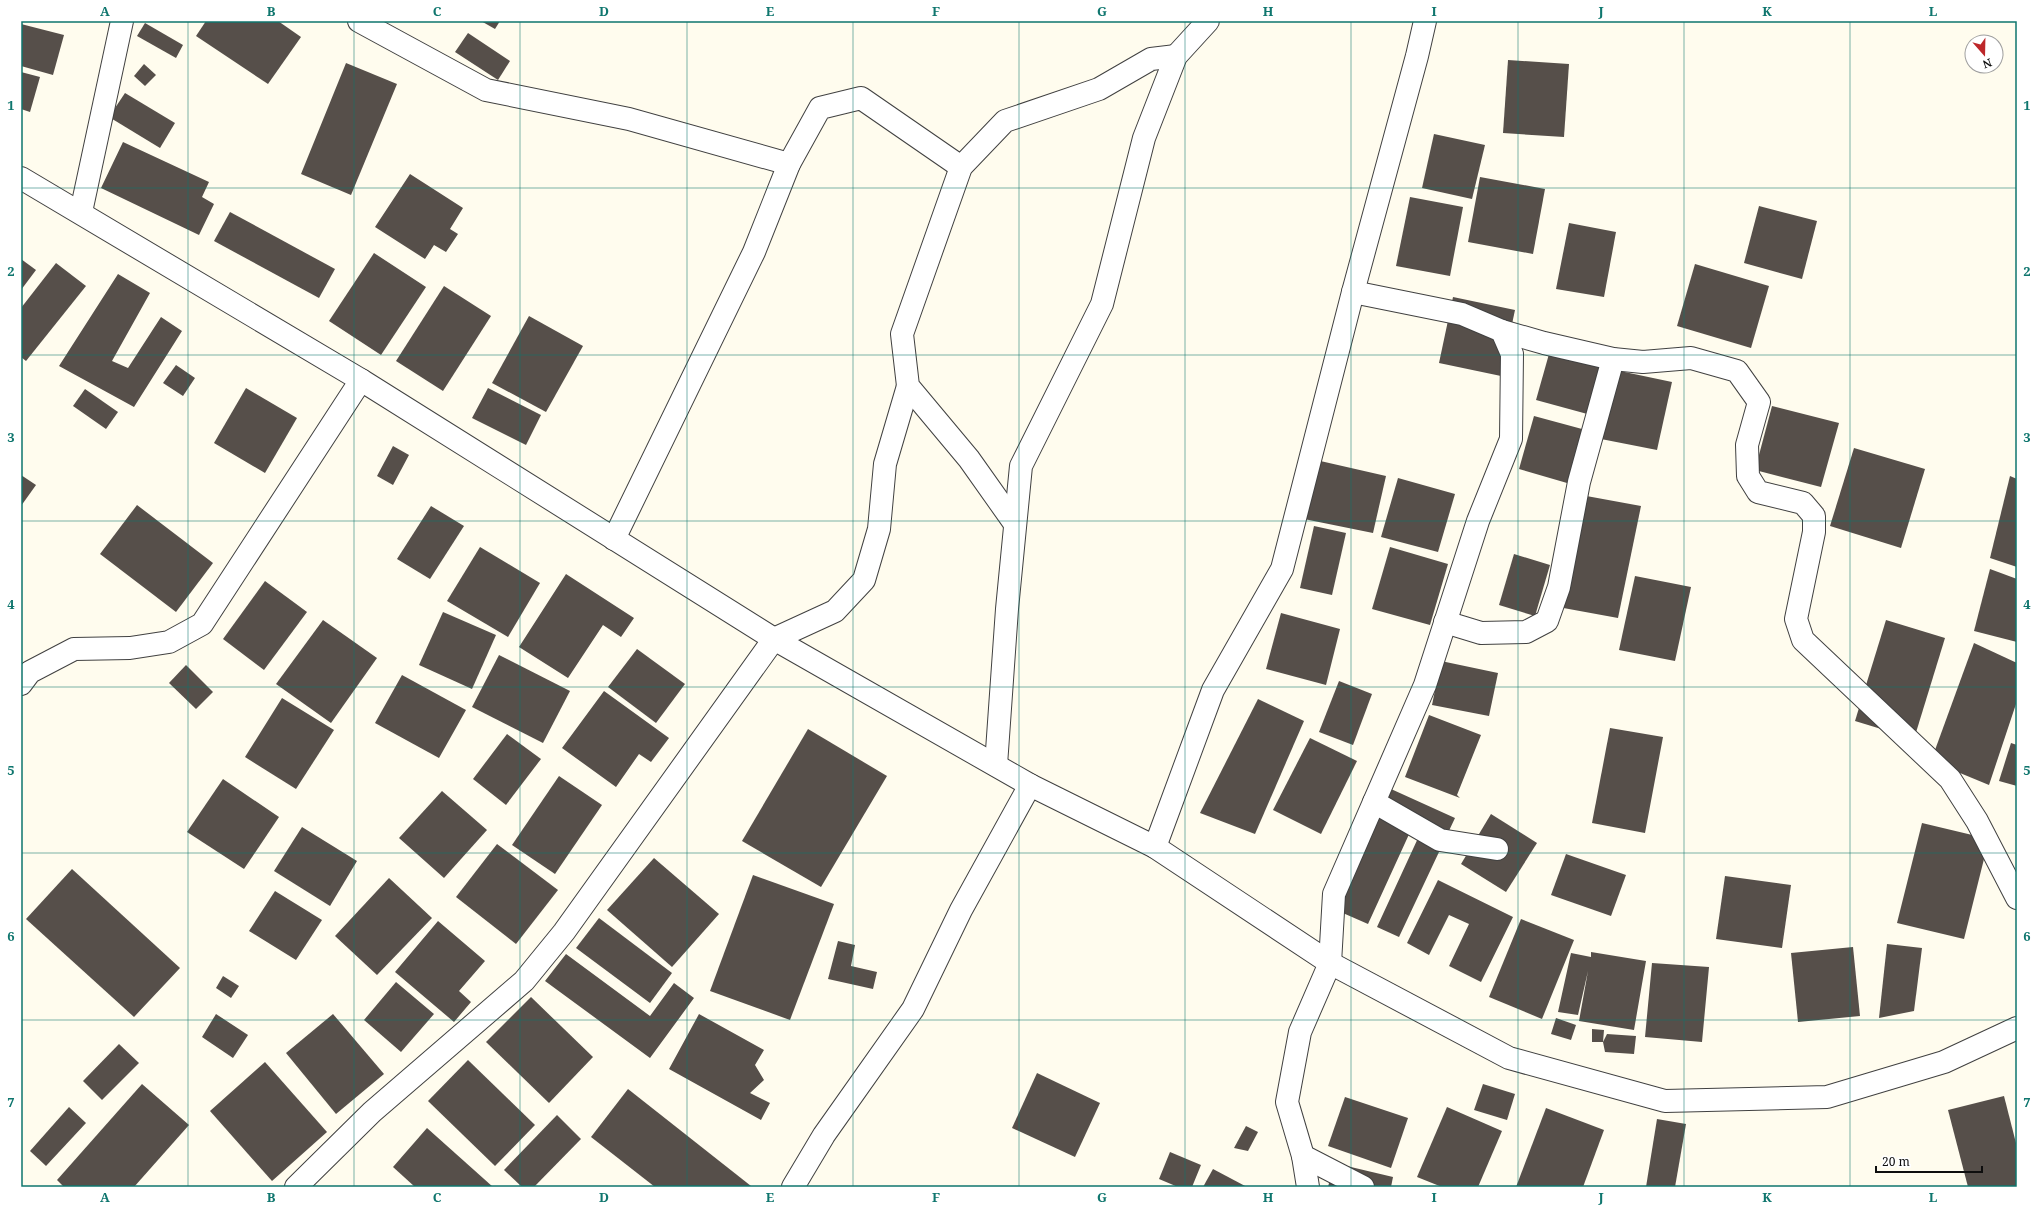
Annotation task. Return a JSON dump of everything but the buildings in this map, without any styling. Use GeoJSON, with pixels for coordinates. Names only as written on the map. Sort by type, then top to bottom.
{"type":"FeatureCollection","features":[{"type":"Feature","properties":{"kind":"street"},"geometry":{"type":"LineString","coordinates":[[82,212],[122,21]]}},
{"type":"Feature","properties":{"kind":"street"},"geometry":{"type":"LineString","coordinates":[[359,21],[486,90],[629,119],[789,164]]}},
{"type":"Feature","properties":{"kind":"street"},"geometry":{"type":"LineString","coordinates":[[996,765],[1021,466],[1102,304],[1144,138],[1176,56],[1208,21]]}},
{"type":"Feature","properties":{"kind":"street"},"geometry":{"type":"LineString","coordinates":[[1155,847],[1213,690],[1282,569],[1353,292],[1417,56],[1425,21]]}},
{"type":"Feature","properties":{"kind":"street"},"geometry":{"type":"LineString","coordinates":[[296,1187],[372,1112],[524,981],[564,932],[774,639],[835,611],[864,580],[879,529],[885,464],[908,386],[902,334],[961,167],[1005,121],[1099,89],[1151,59],[1176,56]]}},
{"type":"Feature","properties":{"kind":"street"},"geometry":{"type":"LineString","coordinates":[[614,539],[754,252],[789,164],[820,108],[860,98],[961,167]]}},
{"type":"Feature","properties":{"kind":"street"},"geometry":{"type":"LineString","coordinates":[[21,178],[82,212],[361,380],[774,639],[1030,785],[1155,847],[1330,963],[1509,1058],[1665,1101],[1827,1097],[1944,1062],[2017,1028]]}},
{"type":"Feature","properties":{"kind":"street"},"geometry":{"type":"LineString","coordinates":[[1353,292],[1462,314],[1502,332],[1613,359],[1643,362],[1691,358],[1737,372],[1759,402],[1748,445],[1748,476],[1758,492],[1804,503],[1814,516],[1814,532],[1796,619],[1803,640],[1950,779],[1977,821],[2017,898]]}},
{"type":"Feature","properties":{"kind":"street"},"geometry":{"type":"LineString","coordinates":[[1308,1187],[1303,1156],[1286,1102],[1300,1032],[1330,963],[1334,894],[1425,685],[1478,521],[1512,439],[1512,354],[1502,332]]}},
{"type":"Feature","properties":{"kind":"street"},"geometry":{"type":"LineString","coordinates":[[1445,622],[1481,633],[1526,632],[1547,621],[1559,587],[1579,482],[1613,359]]}},
{"type":"Feature","properties":{"kind":"street"},"geometry":{"type":"LineString","coordinates":[[21,684],[30,672],[74,649],[130,648],[169,642],[202,624],[361,380]]}},
{"type":"Feature","properties":{"kind":"street"},"geometry":{"type":"LineString","coordinates":[[908,386],[969,459],[1015,524]]}},
{"type":"Feature","properties":{"kind":"street"},"geometry":{"type":"LineString","coordinates":[[793,1187],[824,1135],[913,1009],[961,910],[1030,785]]}},
{"type":"Feature","properties":{"kind":"street"},"geometry":{"type":"LineString","coordinates":[[1374,802],[1440,840],[1497,849]]}},
{"type":"Feature","properties":{"kind":"street"},"geometry":{"type":"LineString","coordinates":[[1303,1156],[1363,1187]]}}]}
